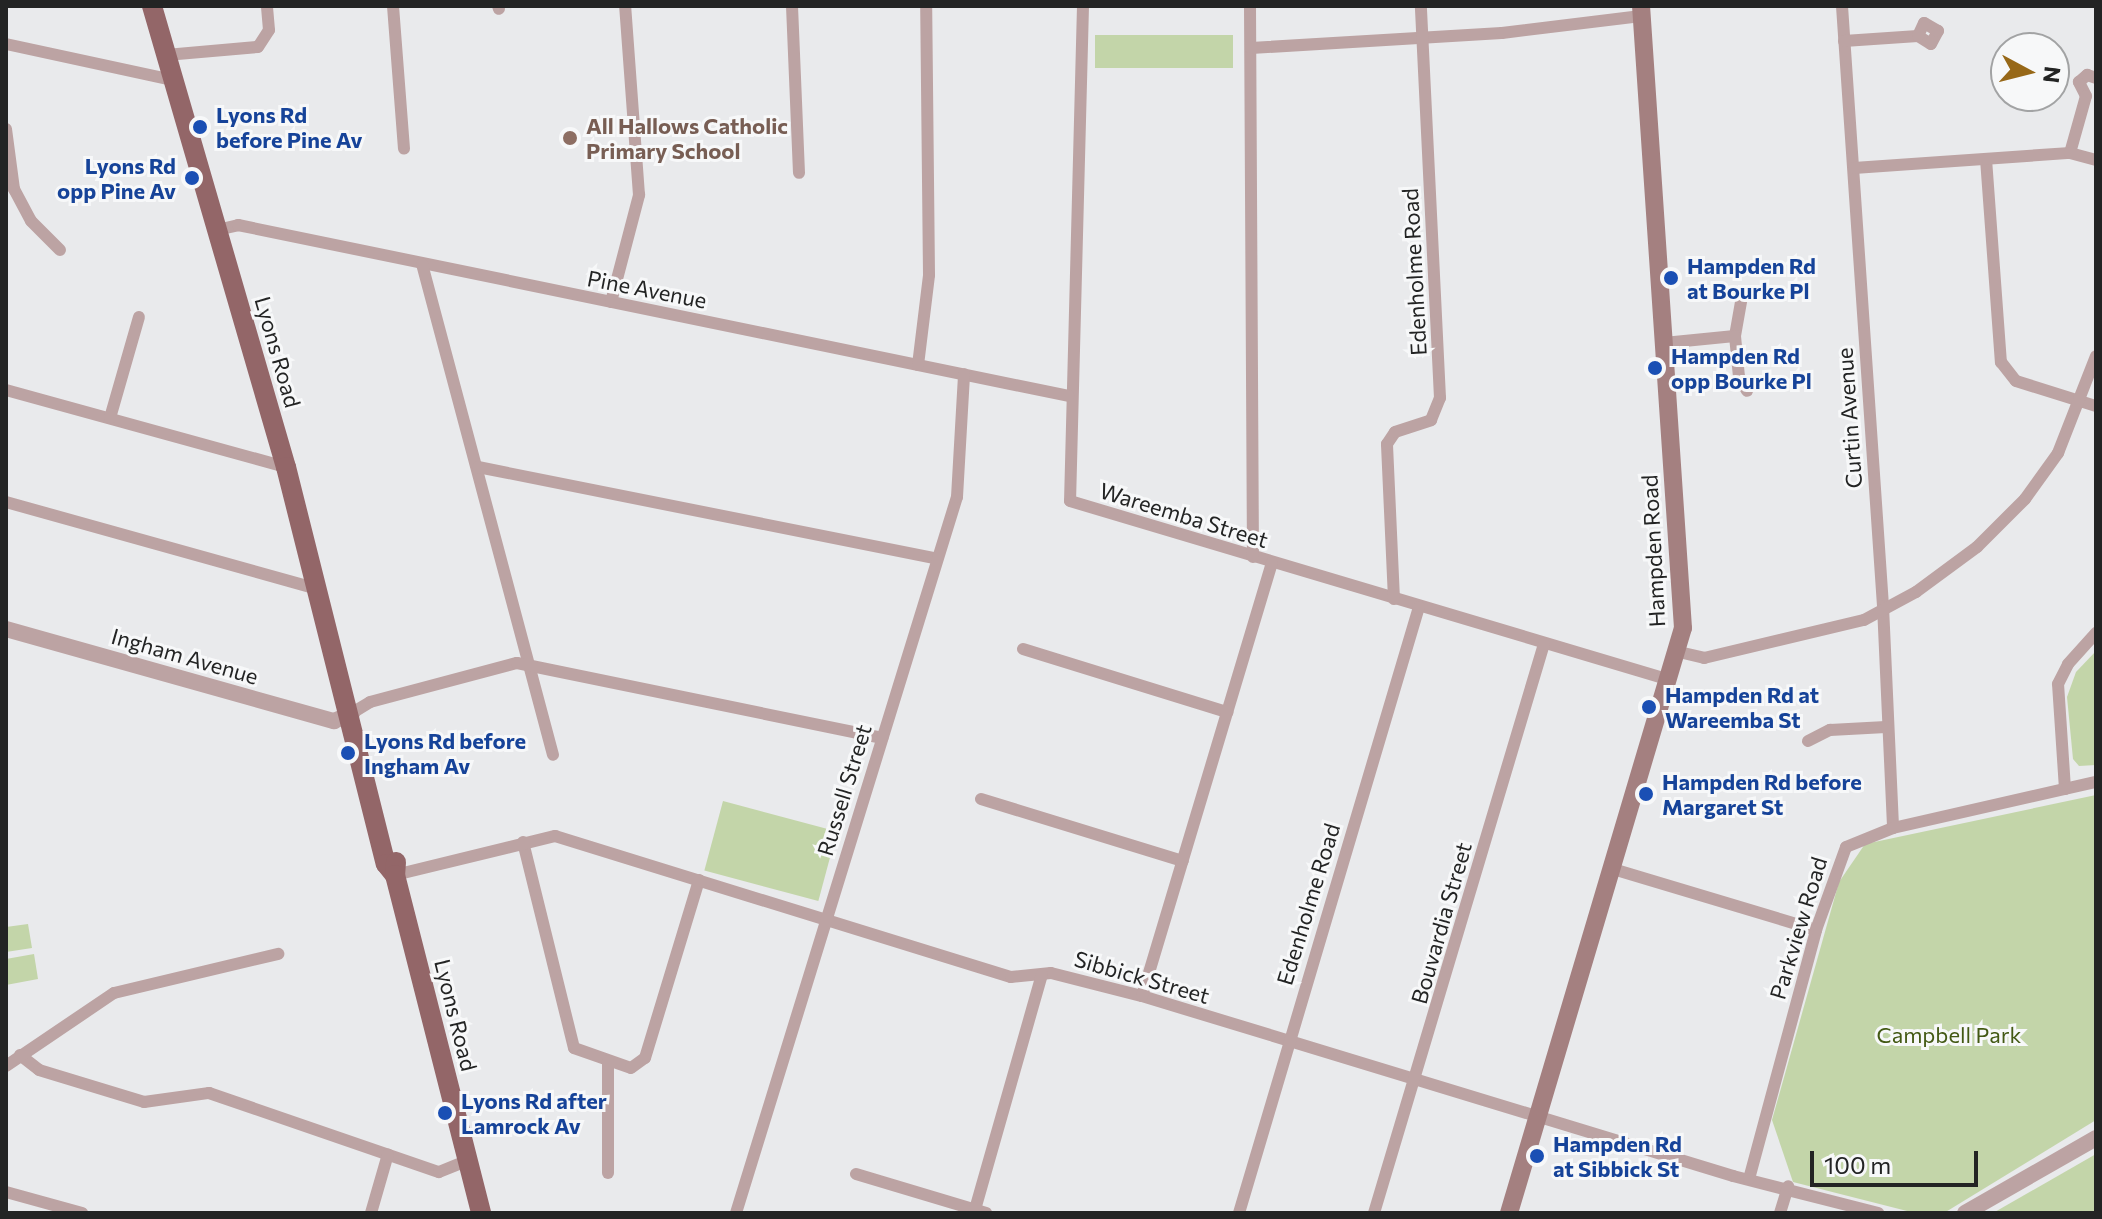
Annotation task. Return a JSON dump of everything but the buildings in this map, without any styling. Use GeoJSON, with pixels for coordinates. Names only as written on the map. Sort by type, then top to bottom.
{"type":"FeatureCollection","features":[{"type":"Feature","properties":{"kind":"main road","name":"Lyons Road"},"geometry":{"type":"LineString","coordinates":[[152,6],[286,467],[352,713],[350,725],[383,856],[395,875],[481,1213]]}},
{"type":"Feature","properties":{"kind":"main road","name":"Hampden Road"},"geometry":{"type":"LineString","coordinates":[[1509,1213],[1679,652],[1683,628],[1641,11]]}},
{"type":"Feature","properties":{"kind":"street"},"geometry":{"type":"LineString","coordinates":[[166,55],[258,47],[269,30],[267,6]]}},
{"type":"Feature","properties":{"kind":"street"},"geometry":{"type":"LineString","coordinates":[[393,6],[404,149]]}},
{"type":"Feature","properties":{"kind":"street"},"geometry":{"type":"LineString","coordinates":[[611,302],[639,195],[625,6]]}},
{"type":"Feature","properties":{"kind":"street"},"geometry":{"type":"LineString","coordinates":[[792,6],[799,173]]}},
{"type":"Feature","properties":{"kind":"street"},"geometry":{"type":"LineString","coordinates":[[918,365],[929,275],[926,6]]}},
{"type":"Feature","properties":{"kind":"street","name":"Wareemba Street"},"geometry":{"type":"LineString","coordinates":[[1083,6],[1069,396],[1070,501],[1670,680]]}},
{"type":"Feature","properties":{"kind":"street"},"geometry":{"type":"LineString","coordinates":[[1250,6],[1253,557]]}},
{"type":"Feature","properties":{"kind":"street","name":"Edenholme Road"},"geometry":{"type":"LineString","coordinates":[[1394,599],[1387,444],[1395,432],[1431,420],[1440,398],[1421,6]]}},
{"type":"Feature","properties":{"kind":"street","name":"Curtin Avenue"},"geometry":{"type":"LineString","coordinates":[[1842,6],[1883,612],[1893,828]]}},
{"type":"Feature","properties":{"kind":"street"},"geometry":{"type":"LineString","coordinates":[[1251,48],[1422,38],[1641,11]]}},
{"type":"Feature","properties":{"kind":"street"},"geometry":{"type":"LineString","coordinates":[[1844,41],[1918,36]]}},
{"type":"Feature","properties":{"kind":"street"},"geometry":{"type":"LineString","coordinates":[[6,44],[173,80]]}},
{"type":"Feature","properties":{"kind":"street"},"geometry":{"type":"LineString","coordinates":[[2070,153],[2091,95],[2079,82],[2087,75],[2096,78]]}},
{"type":"Feature","properties":{"kind":"street"},"geometry":{"type":"LineString","coordinates":[[6,129],[14,189],[31,221],[60,250]]}},
{"type":"Feature","properties":{"kind":"street"},"geometry":{"type":"LineString","coordinates":[[1854,168],[2070,153],[2096,160]]}},
{"type":"Feature","properties":{"kind":"street"},"geometry":{"type":"LineString","coordinates":[[1986,159],[2001,362],[2016,381],[2096,406]]}},
{"type":"Feature","properties":{"kind":"street","name":"Pine Avenue"},"geometry":{"type":"LineString","coordinates":[[217,230],[238,225],[1069,396]]}},
{"type":"Feature","properties":{"kind":"street"},"geometry":{"type":"LineString","coordinates":[[422,264],[553,755]]}},
{"type":"Feature","properties":{"kind":"street"},"geometry":{"type":"LineString","coordinates":[[1741,301],[1735,336],[1739,377],[1747,391]]}},
{"type":"Feature","properties":{"kind":"street"},"geometry":{"type":"LineString","coordinates":[[110,418],[139,317]]}},
{"type":"Feature","properties":{"kind":"street"},"geometry":{"type":"LineString","coordinates":[[1664,343],[1735,336]]}},
{"type":"Feature","properties":{"kind":"street"},"geometry":{"type":"LineString","coordinates":[[1679,652],[1704,658],[1883,612],[1977,547],[2025,499],[2058,453],[2096,356]]}},
{"type":"Feature","properties":{"kind":"street","name":"Russell Street"},"geometry":{"type":"LineString","coordinates":[[736,1213],[961,478],[964,374]]}},
{"type":"Feature","properties":{"kind":"street"},"geometry":{"type":"LineString","coordinates":[[6,390],[286,467]]}},
{"type":"Feature","properties":{"kind":"street"},"geometry":{"type":"LineString","coordinates":[[478,467],[937,559]]}},
{"type":"Feature","properties":{"kind":"street"},"geometry":{"type":"LineString","coordinates":[[6,502],[318,589]]}},
{"type":"Feature","properties":{"kind":"street"},"geometry":{"type":"LineString","coordinates":[[1142,996],[1272,563]]}},
{"type":"Feature","properties":{"kind":"street","name":"Edenholme Road"},"geometry":{"type":"LineString","coordinates":[[1239,1213],[1419,607]]}},
{"type":"Feature","properties":{"kind":"street","name":"Ingham Avenue"},"geometry":{"type":"LineString","coordinates":[[6,629],[334,721],[352,713]]}},
{"type":"Feature","properties":{"kind":"street"},"geometry":{"type":"LineString","coordinates":[[2065,789],[2058,684],[2068,664],[2096,633]]}},
{"type":"Feature","properties":{"kind":"street","name":"Bouvardia Street"},"geometry":{"type":"LineString","coordinates":[[1374,1213],[1416,1081],[1544,644]]}},
{"type":"Feature","properties":{"kind":"street"},"geometry":{"type":"LineString","coordinates":[[1023,649],[1227,712]]}},
{"type":"Feature","properties":{"kind":"street"},"geometry":{"type":"LineString","coordinates":[[352,713],[370,702],[495,667],[530,664],[882,738]]}},
{"type":"Feature","properties":{"kind":"street"},"geometry":{"type":"LineString","coordinates":[[1808,741],[1830,730],[1886,727]]}},
{"type":"Feature","properties":{"kind":"street","name":"Parkview Road"},"geometry":{"type":"LineString","coordinates":[[1749,1179],[1816,930],[1846,847],[1893,828],[2096,782]]}},
{"type":"Feature","properties":{"kind":"street"},"geometry":{"type":"LineString","coordinates":[[981,799],[1183,861]]}},
{"type":"Feature","properties":{"kind":"street","name":"Sibbick Street"},"geometry":{"type":"LineString","coordinates":[[395,875],[555,836],[1011,977],[1062,975],[1142,996],[1538,1117],[1878,1213]]}},
{"type":"Feature","properties":{"kind":"street"},"geometry":{"type":"LineString","coordinates":[[523,842],[574,1048],[631,1068],[645,1058],[699,880]]}},
{"type":"Feature","properties":{"kind":"street"},"geometry":{"type":"LineString","coordinates":[[1613,869],[1816,930]]}},
{"type":"Feature","properties":{"kind":"street"},"geometry":{"type":"LineString","coordinates":[[6,1066],[114,993],[278,954]]}},
{"type":"Feature","properties":{"kind":"street"},"geometry":{"type":"LineString","coordinates":[[856,1174],[978,1212],[1042,975]]}},
{"type":"Feature","properties":{"kind":"street"},"geometry":{"type":"LineString","coordinates":[[20,1055],[39,1070],[144,1102],[209,1093],[439,1172],[468,1160]]}},
{"type":"Feature","properties":{"kind":"street"},"geometry":{"type":"LineString","coordinates":[[608,1061],[608,1173]]}},
{"type":"Feature","properties":{"kind":"street"},"geometry":{"type":"LineString","coordinates":[[1965,1213],[2096,1138]]}},
{"type":"Feature","properties":{"kind":"street"},"geometry":{"type":"LineString","coordinates":[[371,1213],[388,1154]]}},
{"type":"Feature","properties":{"kind":"street"},"geometry":{"type":"LineString","coordinates":[[1780,1213],[1788,1186]]}},
{"type":"Feature","properties":{"kind":"street"},"geometry":{"type":"LineString","coordinates":[[6,1192],[82,1213]]}},
{"type":"Feature","properties":{"kind":"green space"},"geometry":{"type":"Polygon","coordinates":[[[1095,35],[1233,35],[1233,68],[1095,68],[1095,35]]]}},
{"type":"Feature","properties":{"kind":"green space"},"geometry":{"type":"Polygon","coordinates":[[[2096,651],[2096,765],[2079,766],[2073,759],[2067,697],[2076,672],[2096,651]]]}},
{"type":"Feature","properties":{"kind":"green space","name":"Campbell Park"},"geometry":{"type":"Polygon","coordinates":[[[2096,795],[2096,1120],[1944,1213],[1911,1212],[1793,1182],[1772,1120],[1839,882],[1865,844],[2096,795]]]}},
{"type":"Feature","properties":{"kind":"green space"},"geometry":{"type":"Polygon","coordinates":[[[723,801],[837,832],[818,901],[704,871],[723,801]]]}},
{"type":"Feature","properties":{"kind":"green space"},"geometry":{"type":"Polygon","coordinates":[[[28,924],[32,948],[6,952],[6,927],[28,924]]]}},
{"type":"Feature","properties":{"kind":"green space"},"geometry":{"type":"Polygon","coordinates":[[[34,954],[38,979],[6,985],[6,959],[34,954]]]}},
{"type":"Feature","properties":{"kind":"green space"},"geometry":{"type":"Polygon","coordinates":[[[2096,1154],[2096,1213],[1993,1213],[2096,1154]]]}},
{"type":"Feature","properties":{"kind":"place","name":"Lyons Rd before Pine Av"},"geometry":{"type":"Point","coordinates":[200,127]}},
{"type":"Feature","properties":{"kind":"place","name":"All Hallows Catholic Primary School"},"geometry":{"type":"Point","coordinates":[570,138]}},
{"type":"Feature","properties":{"kind":"place","name":"Lyons Rd opp Pine Av"},"geometry":{"type":"Point","coordinates":[192,178]}},
{"type":"Feature","properties":{"kind":"place","name":"Hampden Rd at Bourke Pl"},"geometry":{"type":"Point","coordinates":[1671,278]}},
{"type":"Feature","properties":{"kind":"place","name":"Hampden Rd opp Bourke Pl"},"geometry":{"type":"Point","coordinates":[1655,368]}},
{"type":"Feature","properties":{"kind":"place","name":"Hampden Rd at Wareemba St"},"geometry":{"type":"Point","coordinates":[1649,707]}},
{"type":"Feature","properties":{"kind":"place","name":"Lyons Rd before Ingham Av"},"geometry":{"type":"Point","coordinates":[348,753]}},
{"type":"Feature","properties":{"kind":"place","name":"Hampden Rd before Margaret St"},"geometry":{"type":"Point","coordinates":[1646,794]}},
{"type":"Feature","properties":{"kind":"place","name":"Lyons Rd after Lamrock Av"},"geometry":{"type":"Point","coordinates":[445,1113]}},
{"type":"Feature","properties":{"kind":"place","name":"Hampden Rd at Sibbick St"},"geometry":{"type":"Point","coordinates":[1537,1156]}}]}
